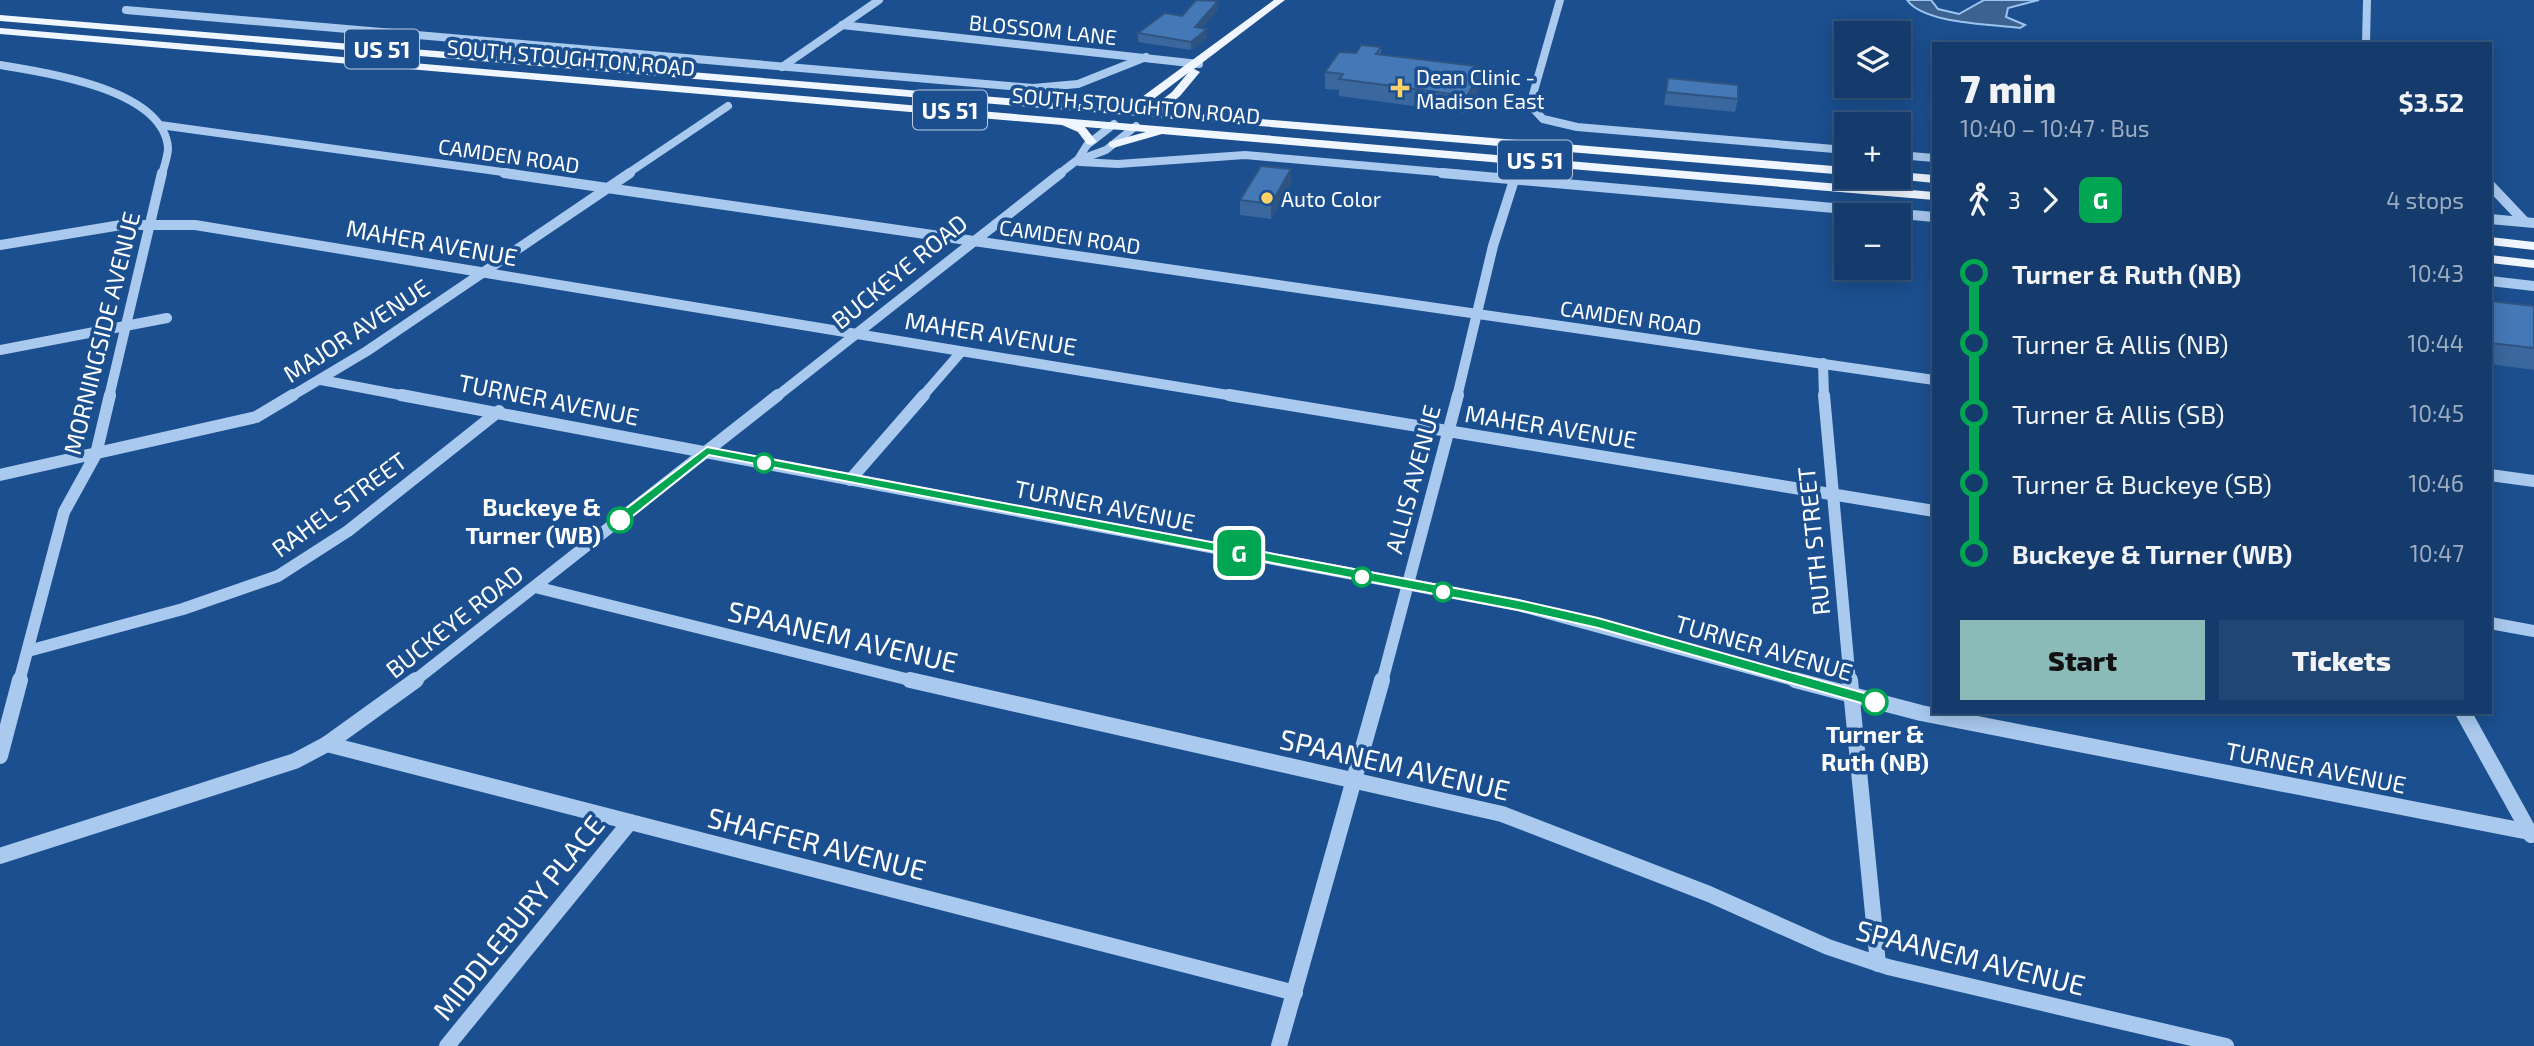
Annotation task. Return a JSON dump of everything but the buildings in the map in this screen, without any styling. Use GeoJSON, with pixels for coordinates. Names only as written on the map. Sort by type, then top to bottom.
{"type":"FeatureCollection","features":[{"type":"Feature","properties":{"kind":"main road"},"geometry":{"type":"LineString","coordinates":[[1114,124],[1164,85],[1199,64],[1280,0]]}},
{"type":"Feature","properties":{"kind":"main road","name":"SOUTH STOUGHTON ROAD"},"geometry":{"type":"LineString","coordinates":[[0,18],[1085,106],[1128,113],[1153,112],[1479,138],[1834,170]]}},
{"type":"Feature","properties":{"kind":"main road","name":"SOUTH STOUGHTON ROAD"},"geometry":{"type":"LineString","coordinates":[[0,31],[1114,124],[1139,123],[1174,129],[1932,196]]}},
{"type":"Feature","properties":{"kind":"main road"},"geometry":{"type":"LineString","coordinates":[[1139,123],[1176,94],[1191,79],[1199,64]]}},
{"type":"Feature","properties":{"kind":"main road"},"geometry":{"type":"LineString","coordinates":[[1085,106],[1124,99],[1164,85]]}},
{"type":"Feature","properties":{"kind":"main road"},"geometry":{"type":"LineString","coordinates":[[1176,94],[1184,105],[1202,116]]}},
{"type":"Feature","properties":{"kind":"main road"},"geometry":{"type":"LineString","coordinates":[[841,101],[1128,113]]}},
{"type":"Feature","properties":{"kind":"main road"},"geometry":{"type":"LineString","coordinates":[[1059,119],[1082,130],[1091,142]]}},
{"type":"Feature","properties":{"kind":"main road"},"geometry":{"type":"LineString","coordinates":[[1139,123],[1442,139],[1479,138]]}},
{"type":"Feature","properties":{"kind":"main road"},"geometry":{"type":"LineString","coordinates":[[1113,144],[1174,129]]}},
{"type":"Feature","properties":{"kind":"main road"},"geometry":{"type":"LineString","coordinates":[[1911,177],[1932,179]]}},
{"type":"Feature","properties":{"kind":"main road"},"geometry":{"type":"LineString","coordinates":[[2492,241],[2534,246]]}},
{"type":"Feature","properties":{"kind":"main road"},"geometry":{"type":"LineString","coordinates":[[2492,259],[2534,264]]}},
{"type":"Feature","properties":{"kind":"street"},"geometry":{"type":"LineString","coordinates":[[782,67],[879,0]]}},
{"type":"Feature","properties":{"kind":"street"},"geometry":{"type":"LineString","coordinates":[[1560,0],[1531,105],[1536,114],[1563,125],[1834,149]]}},
{"type":"Feature","properties":{"kind":"street"},"geometry":{"type":"LineString","coordinates":[[2366,42],[2367,0]]}},
{"type":"Feature","properties":{"kind":"street"},"geometry":{"type":"LineString","coordinates":[[126,9],[782,67],[1051,87],[1091,80],[1146,57]]}},
{"type":"Feature","properties":{"kind":"street","name":"BLOSSOM LANE"},"geometry":{"type":"LineString","coordinates":[[842,25],[1199,64]]}},
{"type":"Feature","properties":{"kind":"street"},"geometry":{"type":"LineString","coordinates":[[0,65],[65,75],[100,85],[160,125]]}},
{"type":"Feature","properties":{"kind":"street","name":"MAJOR AVENUE"},"geometry":{"type":"LineString","coordinates":[[0,475],[256,417],[321,380],[729,106]]}},
{"type":"Feature","properties":{"kind":"street","name":"BUCKEYE ROAD"},"geometry":{"type":"LineString","coordinates":[[0,856],[269,771],[327,744],[403,690],[1076,161],[1113,144],[1139,123]]}},
{"type":"Feature","properties":{"kind":"street","name":"BUCKEYE ROAD"},"geometry":{"type":"LineString","coordinates":[[1076,161],[1091,142],[1114,124]]}},
{"type":"Feature","properties":{"kind":"street","name":"CAMDEN ROAD"},"geometry":{"type":"LineString","coordinates":[[160,125],[210,130],[1932,380]]}},
{"type":"Feature","properties":{"kind":"street","name":"MORNINGSIDE AVENUE"},"geometry":{"type":"LineString","coordinates":[[0,756],[64,512],[96,454],[168,148],[160,125]]}},
{"type":"Feature","properties":{"kind":"street"},"geometry":{"type":"LineString","coordinates":[[1076,161],[1118,164],[1236,154],[1932,216]]}},
{"type":"Feature","properties":{"kind":"street"},"geometry":{"type":"LineString","coordinates":[[1911,156],[1932,158]]}},
{"type":"Feature","properties":{"kind":"street","name":"ALLIS AVENUE"},"geometry":{"type":"LineString","coordinates":[[1279,1046],[1352,781],[1363,752],[1479,315],[1493,246],[1515,177]]}},
{"type":"Feature","properties":{"kind":"street"},"geometry":{"type":"LineString","coordinates":[[2492,186],[2530,223]]}},
{"type":"Feature","properties":{"kind":"street"},"geometry":{"type":"LineString","coordinates":[[2492,219],[2530,223]]}},
{"type":"Feature","properties":{"kind":"street","name":"MAHER AVENUE"},"geometry":{"type":"LineString","coordinates":[[0,245],[100,227],[149,222],[195,225],[1932,511]]}},
{"type":"Feature","properties":{"kind":"street"},"geometry":{"type":"LineString","coordinates":[[2492,281],[2534,286]]}},
{"type":"Feature","properties":{"kind":"street"},"geometry":{"type":"LineString","coordinates":[[0,350],[167,317]]}},
{"type":"Feature","properties":{"kind":"street"},"geometry":{"type":"LineString","coordinates":[[850,480],[961,352]]}},
{"type":"Feature","properties":{"kind":"street","name":"RUTH STREET"},"geometry":{"type":"LineString","coordinates":[[1823,363],[1831,493],[1878,964]]}},
{"type":"Feature","properties":{"kind":"street","name":"TURNER AVENUE"},"geometry":{"type":"LineString","coordinates":[[321,380],[499,411],[850,480],[1507,603],[1598,623],[1852,696],[1921,713],[2532,836]]}},
{"type":"Feature","properties":{"kind":"street","name":"RAHEL STREET"},"geometry":{"type":"LineString","coordinates":[[29,650],[183,609],[278,576],[348,531],[499,411]]}},
{"type":"Feature","properties":{"kind":"street"},"geometry":{"type":"LineString","coordinates":[[2492,475],[2534,481]]}},
{"type":"Feature","properties":{"kind":"street","name":"SPAANEM AVENUE"},"geometry":{"type":"LineString","coordinates":[[535,587],[822,660],[1502,814],[1709,894],[1828,947],[1878,964],[2226,1046]]}},
{"type":"Feature","properties":{"kind":"street"},"geometry":{"type":"LineString","coordinates":[[2492,623],[2534,631]]}},
{"type":"Feature","properties":{"kind":"street"},"geometry":{"type":"LineString","coordinates":[[2464,714],[2532,836]]}},
{"type":"Feature","properties":{"kind":"street","name":"SHAFFER AVENUE"},"geometry":{"type":"LineString","coordinates":[[327,744],[1295,993]]}},
{"type":"Feature","properties":{"kind":"street","name":"MIDDLEBURY PLACE"},"geometry":{"type":"LineString","coordinates":[[447,1046],[630,822]]}},
{"type":"Feature","properties":{"kind":"water"},"geometry":{"type":"Polygon","coordinates":[[[1907,0],[1931,0],[1938,9],[1959,14],[1984,0],[2039,0],[2008,8],[2006,17],[2025,25],[2020,28],[1943,18],[1916,8],[1907,0]]]}},
{"type":"Feature","properties":{"kind":"bus line","name":"G"},"geometry":{"type":"LineString","coordinates":[[620,520],[707,451],[1518,605],[1598,623],[1875,702]]}},
{"type":"Feature","properties":{"kind":"place","name":"Dean Clinic - Madison East"},"geometry":{"type":"Point","coordinates":[1400,88]}},
{"type":"Feature","properties":{"kind":"place","name":"Auto Color"},"geometry":{"type":"Point","coordinates":[1267,198]}},
{"type":"Feature","properties":{"kind":"place","name":"Buckeye & Turner (WB)"},"geometry":{"type":"Point","coordinates":[620,520]}},
{"type":"Feature","properties":{"kind":"place","name":"Turner & Ruth (NB)"},"geometry":{"type":"Point","coordinates":[1875,702]}}]}
